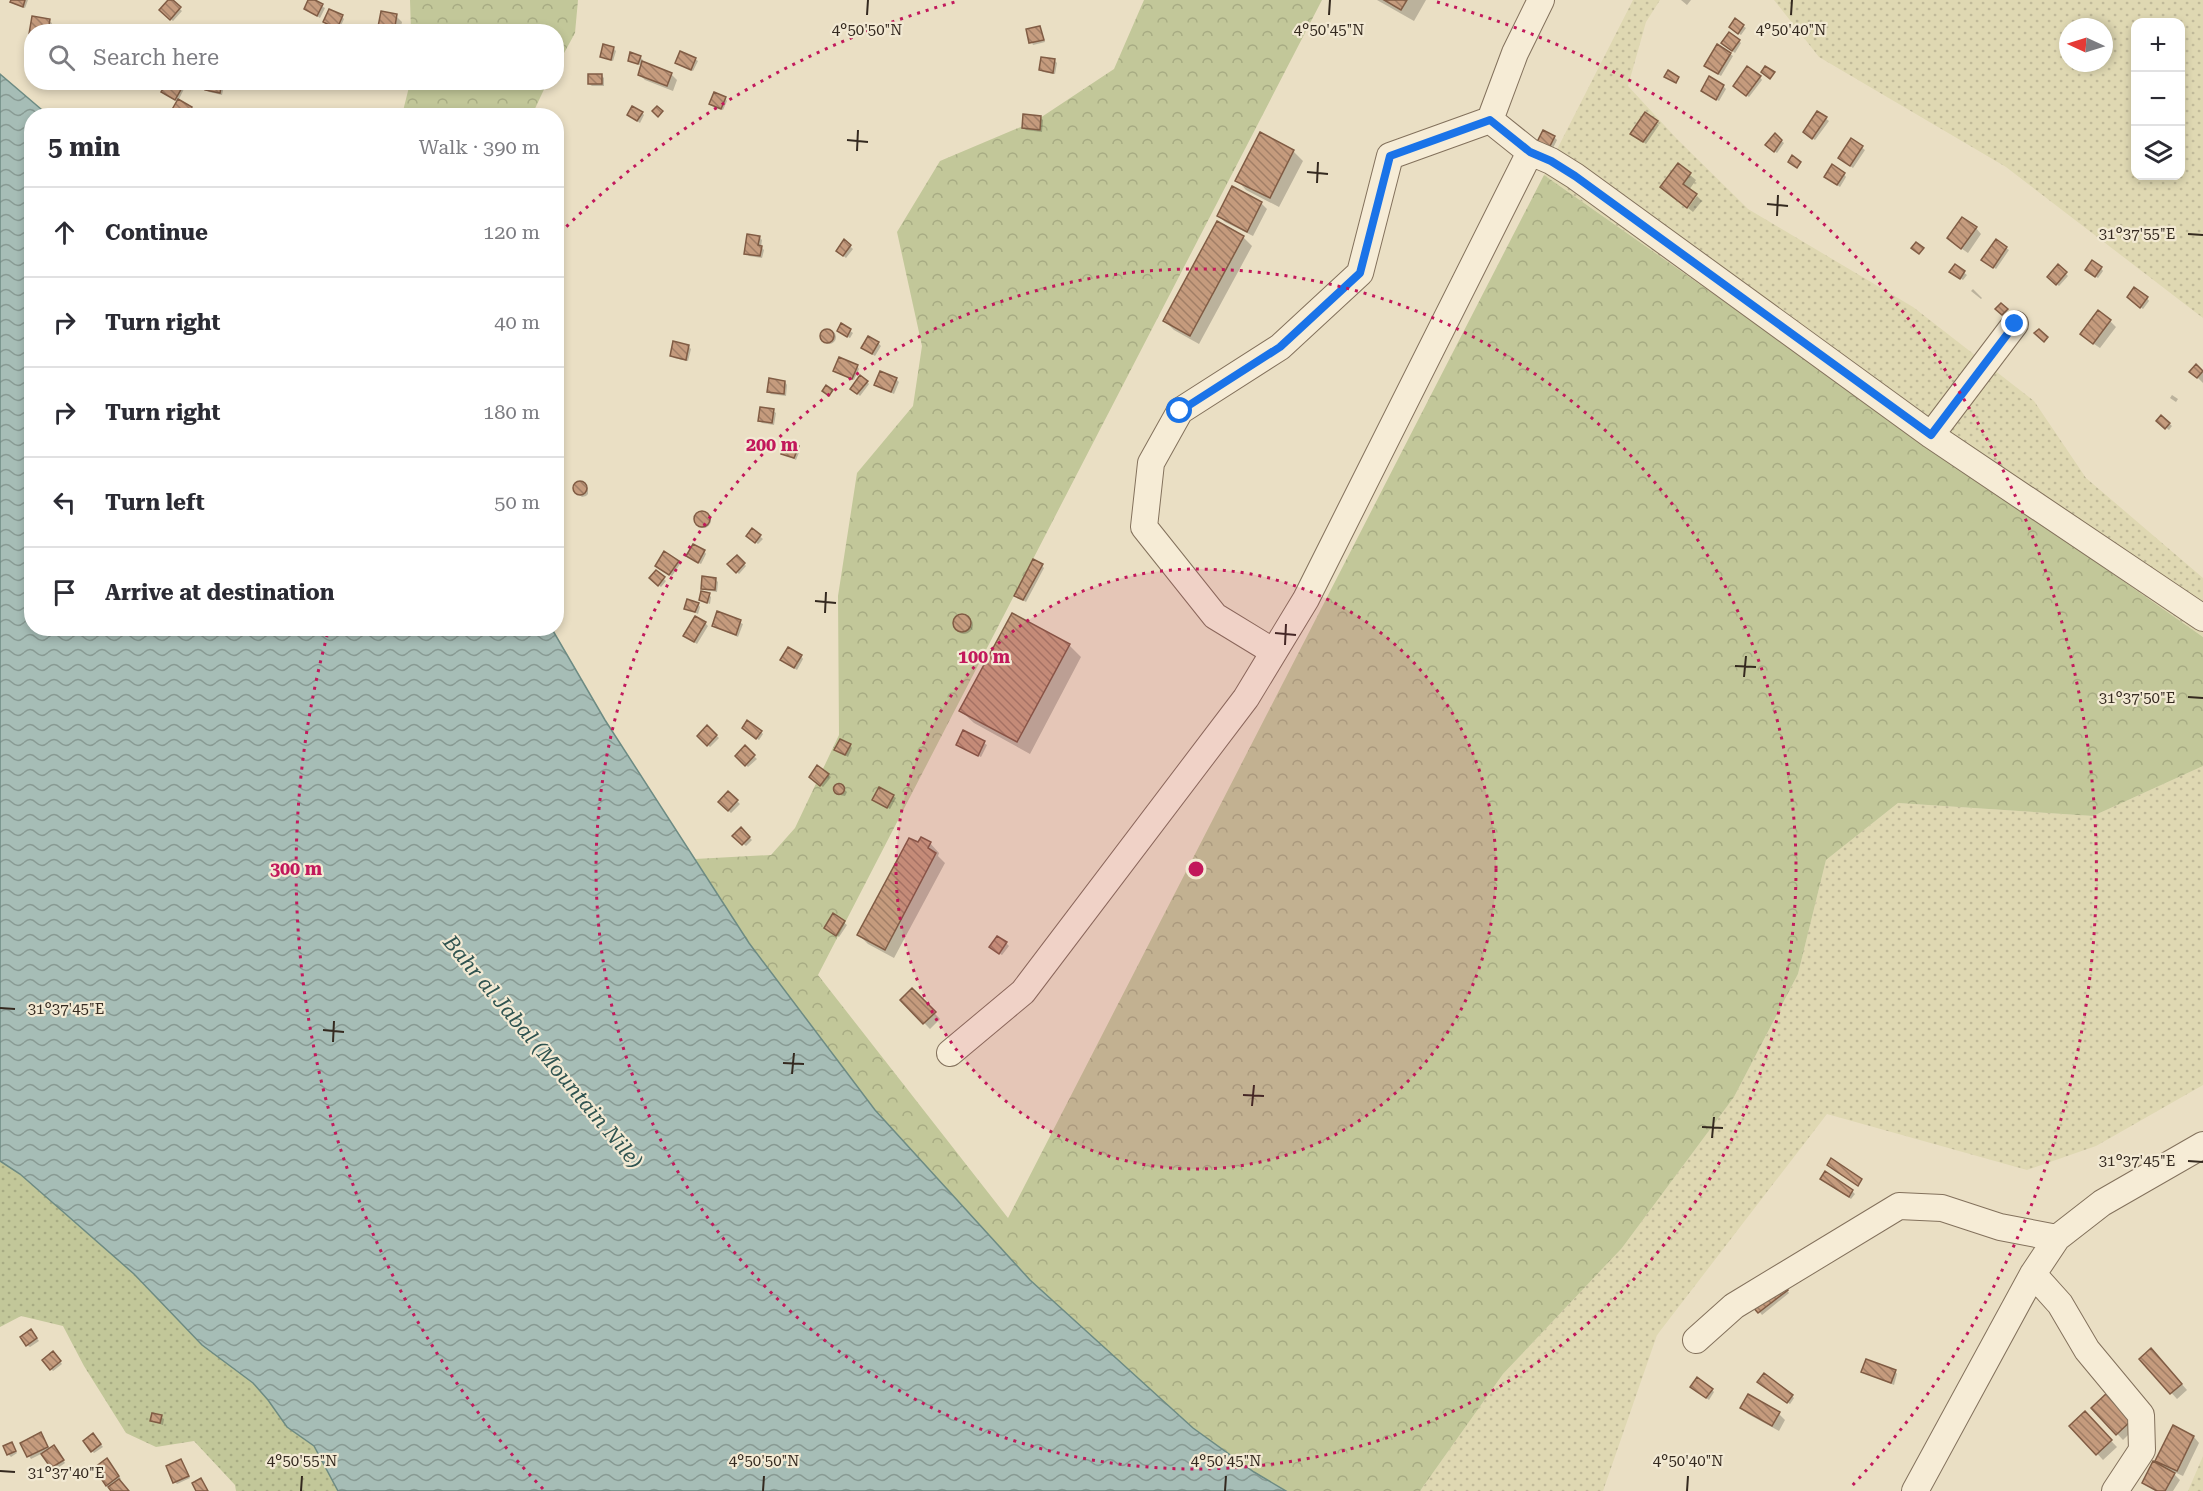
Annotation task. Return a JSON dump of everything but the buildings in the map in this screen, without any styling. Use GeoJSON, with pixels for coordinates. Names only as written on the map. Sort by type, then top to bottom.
{"type":"FeatureCollection","features":[{"type":"Feature","properties":{"kind":"street"},"geometry":{"type":"LineString","coordinates":[[1274,652],[1215,616],[1144,527],[1151,463],[1180,411],[1280,347],[1360,273],[1390,156],[1490,120],[1515,53],[1541,0]]}},
{"type":"Feature","properties":{"kind":"street"},"geometry":{"type":"LineString","coordinates":[[1490,120],[1540,157],[1575,176],[1931,435],[2203,618]]}},
{"type":"Feature","properties":{"kind":"street"},"geometry":{"type":"LineString","coordinates":[[950,1053],[1023,992],[1246,698],[1306,599],[1540,157]]}},
{"type":"Feature","properties":{"kind":"street"},"geometry":{"type":"LineString","coordinates":[[1931,435],[2015,324]]}},
{"type":"Feature","properties":{"kind":"street"},"geometry":{"type":"LineString","coordinates":[[1915,1491],[2033,1274],[2057,1238],[2102,1203],[2203,1145]]}},
{"type":"Feature","properties":{"kind":"street"},"geometry":{"type":"LineString","coordinates":[[1696,1340],[1734,1306],[1899,1206],[1942,1208],[2001,1227],[2057,1238]]}},
{"type":"Feature","properties":{"kind":"street"},"geometry":{"type":"LineString","coordinates":[[2033,1274],[2060,1304],[2087,1350],[2141,1415],[2142,1450],[2115,1491]]}},
{"type":"Feature","properties":{"kind":"shaded area"},"geometry":{"type":"Polygon","coordinates":[[[1633,0],[1660,0],[1646,22],[1628,86],[1676,138],[1748,209],[1913,307],[2034,401],[2086,478],[2203,578],[2203,637],[1544,175],[1633,0]]]}},
{"type":"Feature","properties":{"kind":"shaded area"},"geometry":{"type":"Polygon","coordinates":[[[1774,0],[2203,0],[2203,318],[2006,167],[1819,57],[1774,0]]]}},
{"type":"Feature","properties":{"kind":"shaded area"},"geometry":{"type":"Polygon","coordinates":[[[2203,766],[2203,1085],[2096,1146],[2027,1170],[1827,1114],[1657,1335],[1603,1491],[1420,1491],[1503,1374],[1622,1248],[1734,1097],[1798,974],[1826,860],[1898,803],[2093,816],[2203,766]]]}},
{"type":"Feature","properties":{"kind":"shaded area"},"geometry":{"type":"Polygon","coordinates":[[[2203,1456],[2203,1491],[2188,1491],[2203,1456]]]}},
{"type":"Feature","properties":{"kind":"green space"},"geometry":{"type":"Polygon","coordinates":[[[410,0],[578,0],[575,33],[564,53],[564,24],[411,24],[410,0]]]}},
{"type":"Feature","properties":{"kind":"green space"},"geometry":{"type":"Polygon","coordinates":[[[1144,0],[1322,0],[818,975],[1008,1218],[1544,175],[2203,637],[2203,766],[2093,816],[1898,803],[1826,860],[1798,974],[1734,1097],[1622,1248],[1503,1374],[1420,1491],[1286,1491],[1254,1472],[1193,1428],[1030,1280],[875,1110],[749,943],[695,859],[771,855],[795,828],[839,735],[838,596],[857,473],[913,406],[922,346],[897,232],[940,161],[1037,120],[1114,69],[1144,0]]]}},
{"type":"Feature","properties":{"kind":"green space"},"geometry":{"type":"Polygon","coordinates":[[[408,90],[544,90],[535,108],[404,108],[408,90]]]}},
{"type":"Feature","properties":{"kind":"green space"},"geometry":{"type":"Polygon","coordinates":[[[0,1161],[20,1174],[134,1274],[202,1345],[253,1383],[287,1427],[314,1446],[338,1491],[236,1491],[235,1485],[194,1441],[156,1447],[126,1433],[84,1366],[63,1326],[21,1316],[0,1327],[0,1161]]]}},
{"type":"Feature","properties":{"kind":"water","name":"Bahr al Jabal (Mountain Nile)"},"geometry":{"type":"Polygon","coordinates":[[[0,74],[40,108],[24,108],[24,636],[556,636],[605,720],[749,943],[875,1110],[1030,1280],[1193,1428],[1254,1472],[1286,1491],[338,1491],[314,1446],[287,1427],[253,1383],[202,1345],[134,1274],[20,1174],[0,1161],[0,74]]]}},
{"type":"Feature","properties":{"kind":"route"},"geometry":{"type":"LineString","coordinates":[[1180,411],[1280,347],[1360,273],[1390,156],[1490,120],[1530,152],[1551,161],[1575,176],[1931,435],[2015,324]]}}]}
